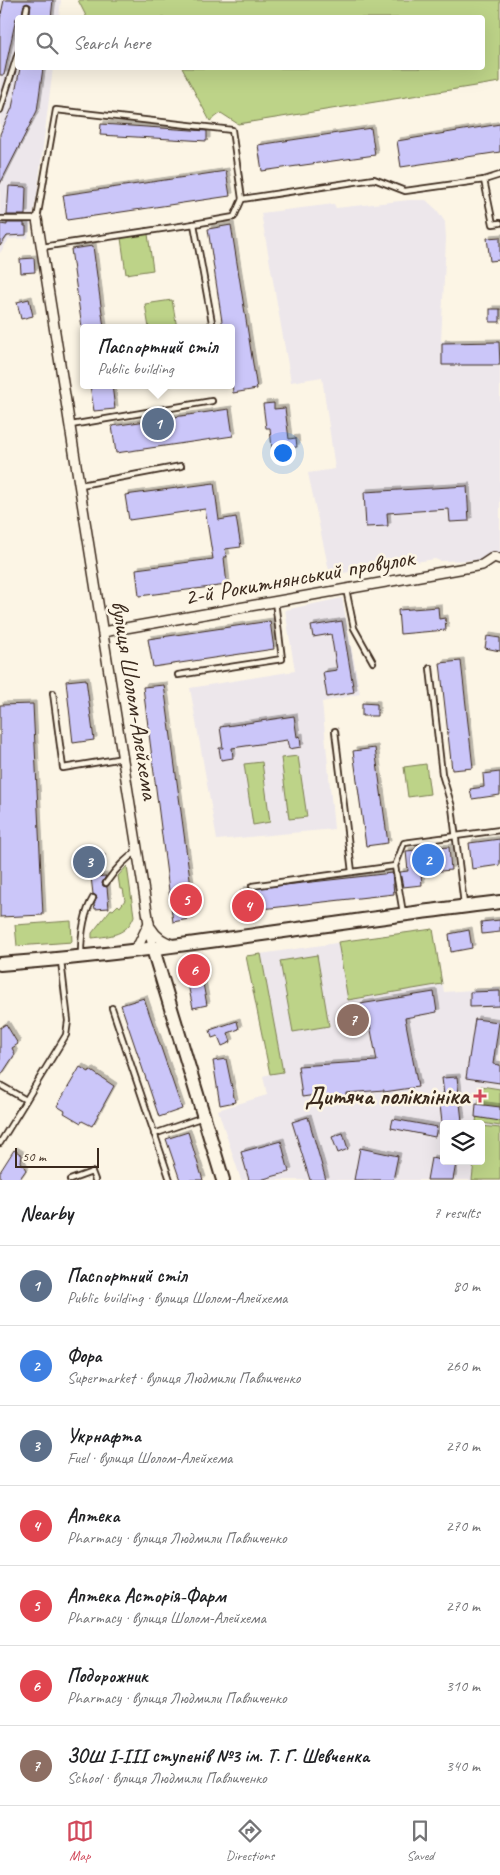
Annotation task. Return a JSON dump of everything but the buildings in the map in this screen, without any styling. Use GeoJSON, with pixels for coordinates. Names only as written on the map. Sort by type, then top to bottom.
{"type":"FeatureCollection","features":[{"type":"Feature","properties":{"kind":"main road"},"geometry":{"type":"LineString","coordinates":[[0,964],[61,960],[130,952],[500,902]]}},
{"type":"Feature","properties":{"kind":"main road"},"geometry":{"type":"LineString","coordinates":[[162,976],[164,963],[178,946]]}},
{"type":"Feature","properties":{"kind":"main road","name":"вулиця Шолом-Алейхема"},"geometry":{"type":"LineString","coordinates":[[153,949],[223,1180]]}},
{"type":"Feature","properties":{"kind":"main road"},"geometry":{"type":"LineString","coordinates":[[130,952],[148,961],[162,976]]}},
{"type":"Feature","properties":{"kind":"street","name":"вулиця Шолом-Алейхема"},"geometry":{"type":"LineString","coordinates":[[37,219],[81,485],[153,949]]}},
{"type":"Feature","properties":{"kind":"street","name":"2-й Рокитнянський провулок"},"geometry":{"type":"LineString","coordinates":[[103,632],[482,565],[494,557],[500,559]]}},
{"type":"Feature","properties":{"kind":"street"},"geometry":{"type":"LineString","coordinates":[[149,923],[156,936],[165,942],[178,946]]}},
{"type":"Feature","properties":{"kind":"street"},"geometry":{"type":"LineString","coordinates":[[130,952],[139,944],[149,923]]}},
{"type":"Feature","properties":{"kind":"lane"},"geometry":{"type":"LineString","coordinates":[[26,15],[27,7]]}},
{"type":"Feature","properties":{"kind":"lane"},"geometry":{"type":"LineString","coordinates":[[0,110],[15,62]]}},
{"type":"Feature","properties":{"kind":"lane"},"geometry":{"type":"LineString","coordinates":[[0,219],[37,219],[56,110],[232,130],[242,199],[234,217],[42,247]]}},
{"type":"Feature","properties":{"kind":"lane"},"geometry":{"type":"LineString","coordinates":[[242,199],[374,179],[405,191],[484,180],[500,175]]}},
{"type":"Feature","properties":{"kind":"lane"},"geometry":{"type":"LineString","coordinates":[[484,180],[494,224],[500,223]]}},
{"type":"Feature","properties":{"kind":"lane"},"geometry":{"type":"LineString","coordinates":[[194,224],[213,324]]}},
{"type":"Feature","properties":{"kind":"lane"},"geometry":{"type":"LineString","coordinates":[[71,425],[212,401]]}},
{"type":"Feature","properties":{"kind":"lane"},"geometry":{"type":"LineString","coordinates":[[81,485],[181,466]]}},
{"type":"Feature","properties":{"kind":"lane"},"geometry":{"type":"LineString","coordinates":[[346,589],[354,628],[374,662]]}},
{"type":"Feature","properties":{"kind":"lane"},"geometry":{"type":"LineString","coordinates":[[178,676],[282,659],[275,601]]}},
{"type":"Feature","properties":{"kind":"lane"},"geometry":{"type":"LineString","coordinates":[[430,668],[442,774],[452,807],[465,906]]}},
{"type":"Feature","properties":{"kind":"lane"},"geometry":{"type":"LineString","coordinates":[[54,694],[62,768],[123,758]]}},
{"type":"Feature","properties":{"kind":"lane"},"geometry":{"type":"LineString","coordinates":[[335,731],[352,872]]}},
{"type":"Feature","properties":{"kind":"lane"},"geometry":{"type":"LineString","coordinates":[[403,914],[395,866],[404,843],[500,830]]}},
{"type":"Feature","properties":{"kind":"lane"},"geometry":{"type":"LineString","coordinates":[[106,883],[122,863],[138,851]]}},
{"type":"Feature","properties":{"kind":"lane"},"geometry":{"type":"LineString","coordinates":[[252,886],[395,866]]}},
{"type":"Feature","properties":{"kind":"lane"},"geometry":{"type":"LineString","coordinates":[[81,958],[81,938],[87,908],[93,898]]}},
{"type":"Feature","properties":{"kind":"lane"},"geometry":{"type":"LineString","coordinates":[[0,1143],[66,1035],[68,1021],[61,960]]}},
{"type":"Feature","properties":{"kind":"lane"},"geometry":{"type":"LineString","coordinates":[[112,1008],[170,1180]]}},
{"type":"Feature","properties":{"kind":"lane"},"geometry":{"type":"LineString","coordinates":[[0,1085],[26,1100]]}},
{"type":"Feature","properties":{"kind":"lane"},"geometry":{"type":"LineString","coordinates":[[154,1134],[204,1116]]}},
{"type":"Feature","properties":{"kind":"lane"},"geometry":{"type":"LineString","coordinates":[[70,1180],[92,1172],[95,1180]]}},
{"type":"Feature","properties":{"kind":"shaded area"},"geometry":{"type":"Polygon","coordinates":[[[0,0],[61,0],[59,15],[15,15],[15,70],[53,70],[37,194],[28,238],[9,239],[0,253],[0,0]]]}},
{"type":"Feature","properties":{"kind":"shaded area"},"geometry":{"type":"Polygon","coordinates":[[[409,200],[426,200],[437,210],[445,222],[446,239],[441,341],[500,342],[500,554],[479,560],[440,561],[435,559],[330,575],[308,473],[335,469],[322,377],[291,382],[261,213],[334,204],[336,208],[409,200]]]}},
{"type":"Feature","properties":{"kind":"shaded area"},"geometry":{"type":"Polygon","coordinates":[[[342,598],[360,694],[322,702],[334,829],[217,840],[190,688],[295,671],[285,610],[342,598]]]}},
{"type":"Feature","properties":{"kind":"shaded area"},"geometry":{"type":"Polygon","coordinates":[[[433,929],[444,992],[500,988],[500,1180],[241,1180],[218,1110],[267,1095],[263,1076],[270,1074],[246,956],[433,929]]]}},
{"type":"Feature","properties":{"kind":"green space"},"geometry":{"type":"Polygon","coordinates":[[[78,0],[500,0],[500,82],[238,124],[221,113],[210,121],[183,70],[485,70],[485,15],[86,15],[78,0]]]}},
{"type":"Feature","properties":{"kind":"green space"},"geometry":{"type":"Polygon","coordinates":[[[148,234],[153,270],[126,274],[121,238],[148,234]]]}},
{"type":"Feature","properties":{"kind":"green space"},"geometry":{"type":"Polygon","coordinates":[[[172,300],[176,324],[148,324],[145,304],[172,300]]]}},
{"type":"Feature","properties":{"kind":"green space"},"geometry":{"type":"Polygon","coordinates":[[[298,756],[307,817],[289,819],[281,758],[298,756]]]}},
{"type":"Feature","properties":{"kind":"green space"},"geometry":{"type":"Polygon","coordinates":[[[262,762],[270,822],[253,825],[244,764],[262,762]]]}},
{"type":"Feature","properties":{"kind":"green space"},"geometry":{"type":"Polygon","coordinates":[[[426,764],[430,794],[408,797],[404,767],[426,764]]]}},
{"type":"Feature","properties":{"kind":"green space"},"geometry":{"type":"Polygon","coordinates":[[[127,866],[134,916],[123,931],[92,938],[92,933],[111,909],[113,910],[118,905],[120,907],[125,900],[123,889],[120,889],[118,876],[127,866]]]}},
{"type":"Feature","properties":{"kind":"green space"},"geometry":{"type":"Polygon","coordinates":[[[71,921],[72,942],[17,946],[15,925],[71,921]]]}},
{"type":"Feature","properties":{"kind":"green space"},"geometry":{"type":"Polygon","coordinates":[[[433,929],[442,984],[348,1000],[338,942],[433,929]]]}},
{"type":"Feature","properties":{"kind":"green space"},"geometry":{"type":"Polygon","coordinates":[[[261,954],[283,1072],[270,1074],[246,956],[261,954]]]}},
{"type":"Feature","properties":{"kind":"green space"},"geometry":{"type":"Polygon","coordinates":[[[317,955],[329,1026],[293,1032],[280,961],[317,955]]]}},
{"type":"Feature","properties":{"kind":"green space"},"geometry":{"type":"Polygon","coordinates":[[[481,1086],[500,1089],[500,1126],[485,1124],[485,1120],[476,1120],[481,1086]]]}},
{"type":"Feature","properties":{"kind":"green space"},"geometry":{"type":"Polygon","coordinates":[[[485,1126],[500,1128],[500,1180],[472,1180],[474,1165],[485,1165],[485,1126]]]}},
{"type":"Feature","properties":{"kind":"place","name":"Паспортний стіл"},"geometry":{"type":"Point","coordinates":[158,424]}},
{"type":"Feature","properties":{"kind":"place","name":"Фора"},"geometry":{"type":"Point","coordinates":[428,860]}},
{"type":"Feature","properties":{"kind":"place","name":"Укрнафта"},"geometry":{"type":"Point","coordinates":[89,862]}},
{"type":"Feature","properties":{"kind":"place","name":"Аптека Асторія-Фарм"},"geometry":{"type":"Point","coordinates":[186,900]}},
{"type":"Feature","properties":{"kind":"place","name":"Аптека"},"geometry":{"type":"Point","coordinates":[248,906]}},
{"type":"Feature","properties":{"kind":"place","name":"Подорожник"},"geometry":{"type":"Point","coordinates":[194,970]}},
{"type":"Feature","properties":{"kind":"place","name":"ЗОШ І-ІІІ ступенів №3 ім. Т. Г. Шевченка"},"geometry":{"type":"Point","coordinates":[353,1020]}},
{"type":"Feature","properties":{"kind":"place","name":"Дитяча поліклініка"},"geometry":{"type":"Point","coordinates":[480,1096]}}]}
